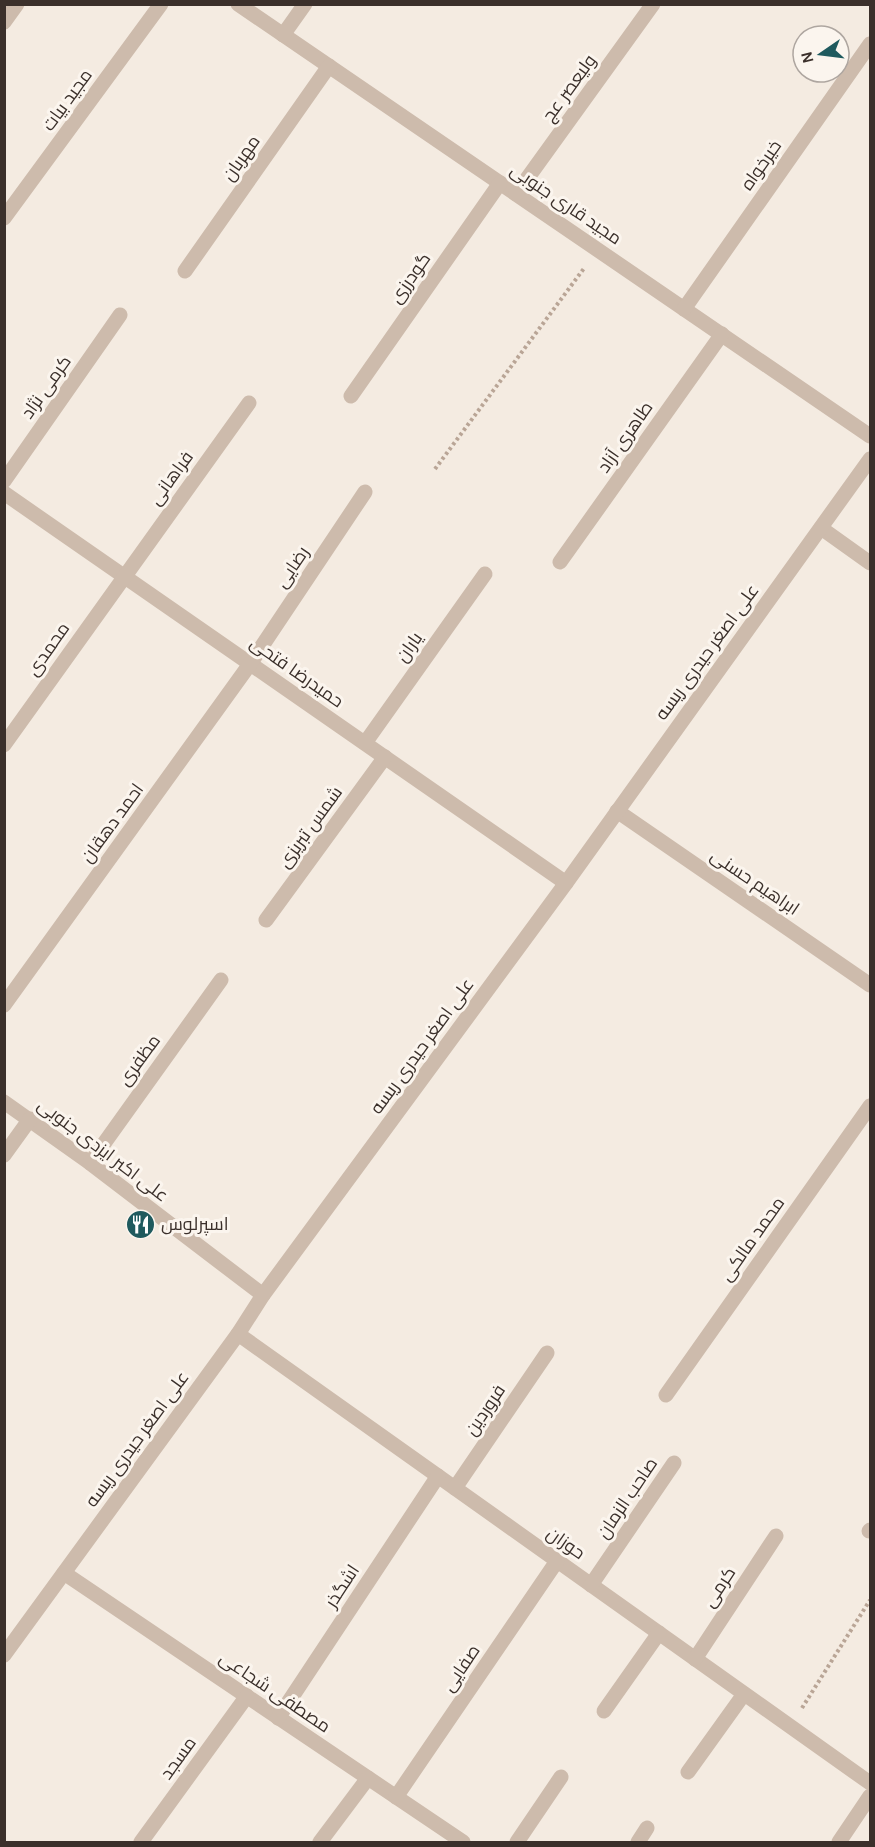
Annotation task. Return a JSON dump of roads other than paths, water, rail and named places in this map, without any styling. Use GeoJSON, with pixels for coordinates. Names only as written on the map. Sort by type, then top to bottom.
{"type":"FeatureCollection","features":[{"type":"Feature","properties":{"kind":"street"},"geometry":{"type":"LineString","coordinates":[[4,22],[17,4]]}},
{"type":"Feature","properties":{"kind":"street","name":"مجید بیات"},"geometry":{"type":"LineString","coordinates":[[4,218],[161,4]]}},
{"type":"Feature","properties":{"kind":"street","name":"مجید قاری جنوبی"},"geometry":{"type":"LineString","coordinates":[[238,4],[870,436]]}},
{"type":"Feature","properties":{"kind":"street"},"geometry":{"type":"LineString","coordinates":[[283,35],[305,4]]}},
{"type":"Feature","properties":{"kind":"street","name":"ولیعصر عج"},"geometry":{"type":"LineString","coordinates":[[516,194],[653,4]]}},
{"type":"Feature","properties":{"kind":"street","name":"خیرخواه"},"geometry":{"type":"LineString","coordinates":[[684,309],[870,44]]}},
{"type":"Feature","properties":{"kind":"street","name":"مهربان"},"geometry":{"type":"LineString","coordinates":[[185,272],[329,66]]}},
{"type":"Feature","properties":{"kind":"street","name":"گودرزی"},"geometry":{"type":"LineString","coordinates":[[351,396],[500,183]]}},
{"type":"Feature","properties":{"kind":"street","name":"کرمی نژاد"},"geometry":{"type":"LineString","coordinates":[[4,481],[120,315]]}},
{"type":"Feature","properties":{"kind":"street","name":"طاهری آزاد"},"geometry":{"type":"LineString","coordinates":[[560,562],[722,334]]}},
{"type":"Feature","properties":{"kind":"street","name":"فراهانی"},"geometry":{"type":"LineString","coordinates":[[124,576],[249,403]]}},
{"type":"Feature","properties":{"kind":"street","name":"علی اصغر حیدری ریسه"},"geometry":{"type":"LineString","coordinates":[[4,1655],[238,1334],[263,1295],[566,883],[870,459]]}},
{"type":"Feature","properties":{"kind":"street","name":"رضایی"},"geometry":{"type":"LineString","coordinates":[[250,664],[365,492]]}},
{"type":"Feature","properties":{"kind":"street","name":"حمیدرضا فتحی"},"geometry":{"type":"LineString","coordinates":[[4,493],[566,883]]}},
{"type":"Feature","properties":{"kind":"street"},"geometry":{"type":"LineString","coordinates":[[821,528],[870,563]]}},
{"type":"Feature","properties":{"kind":"street","name":"یاران"},"geometry":{"type":"LineString","coordinates":[[365,743],[485,574]]}},
{"type":"Feature","properties":{"kind":"street","name":"محمدی"},"geometry":{"type":"LineString","coordinates":[[4,745],[124,576]]}},
{"type":"Feature","properties":{"kind":"street","name":"احمد دهقان"},"geometry":{"type":"LineString","coordinates":[[4,1005],[250,664]]}},
{"type":"Feature","properties":{"kind":"street","name":"شمس تبریزی"},"geometry":{"type":"LineString","coordinates":[[266,920],[385,757]]}},
{"type":"Feature","properties":{"kind":"street","name":"ابراهیم حسنی"},"geometry":{"type":"LineString","coordinates":[[616,811],[870,986]]}},
{"type":"Feature","properties":{"kind":"street","name":"مظفری"},"geometry":{"type":"LineString","coordinates":[[90,1163],[221,980]]}},
{"type":"Feature","properties":{"kind":"street","name":"علی اکبر ایزدی جنوبی"},"geometry":{"type":"LineString","coordinates":[[4,1102],[90,1163],[263,1295]]}},
{"type":"Feature","properties":{"kind":"street","name":"محمد مالکی"},"geometry":{"type":"LineString","coordinates":[[666,1395],[870,1106]]}},
{"type":"Feature","properties":{"kind":"street"},"geometry":{"type":"LineString","coordinates":[[4,1155],[30,1119]]}},
{"type":"Feature","properties":{"kind":"street","name":"حوزان"},"geometry":{"type":"LineString","coordinates":[[238,1334],[870,1784]]}},
{"type":"Feature","properties":{"kind":"street","name":"فروردین"},"geometry":{"type":"LineString","coordinates":[[455,1488],[548,1353]]}},
{"type":"Feature","properties":{"kind":"street","name":"صاحب الزمان"},"geometry":{"type":"LineString","coordinates":[[591,1585],[674,1463]]}},
{"type":"Feature","properties":{"kind":"street","name":"اشگذر"},"geometry":{"type":"LineString","coordinates":[[278,1718],[438,1476]]}},
{"type":"Feature","properties":{"kind":"street","name":"کرمی"},"geometry":{"type":"LineString","coordinates":[[695,1659],[776,1536]]}},
{"type":"Feature","properties":{"kind":"street","name":"صفایی"},"geometry":{"type":"LineString","coordinates":[[396,1797],[557,1561]]}},
{"type":"Feature","properties":{"kind":"street","name":"مصطفی شجاعی"},"geometry":{"type":"LineString","coordinates":[[64,1573],[463,1842]]}},
{"type":"Feature","properties":{"kind":"street"},"geometry":{"type":"LineString","coordinates":[[604,1711],[659,1633]]}},
{"type":"Feature","properties":{"kind":"street"},"geometry":{"type":"LineString","coordinates":[[688,1773],[744,1694]]}},
{"type":"Feature","properties":{"kind":"street","name":"مسجد"},"geometry":{"type":"LineString","coordinates":[[141,1842],[247,1696]]}},
{"type":"Feature","properties":{"kind":"street"},"geometry":{"type":"LineString","coordinates":[[517,1842],[561,1777]]}},
{"type":"Feature","properties":{"kind":"street"},"geometry":{"type":"LineString","coordinates":[[320,1842],[368,1778]]}},
{"type":"Feature","properties":{"kind":"street"},"geometry":{"type":"LineString","coordinates":[[839,1842],[870,1796]]}},
{"type":"Feature","properties":{"kind":"street"},"geometry":{"type":"LineString","coordinates":[[638,1842],[647,1828]]}},
{"type":"Feature","properties":{"kind":"place","name":"اسپرلوس"},"geometry":{"type":"Point","coordinates":[140,1224]}}]}
